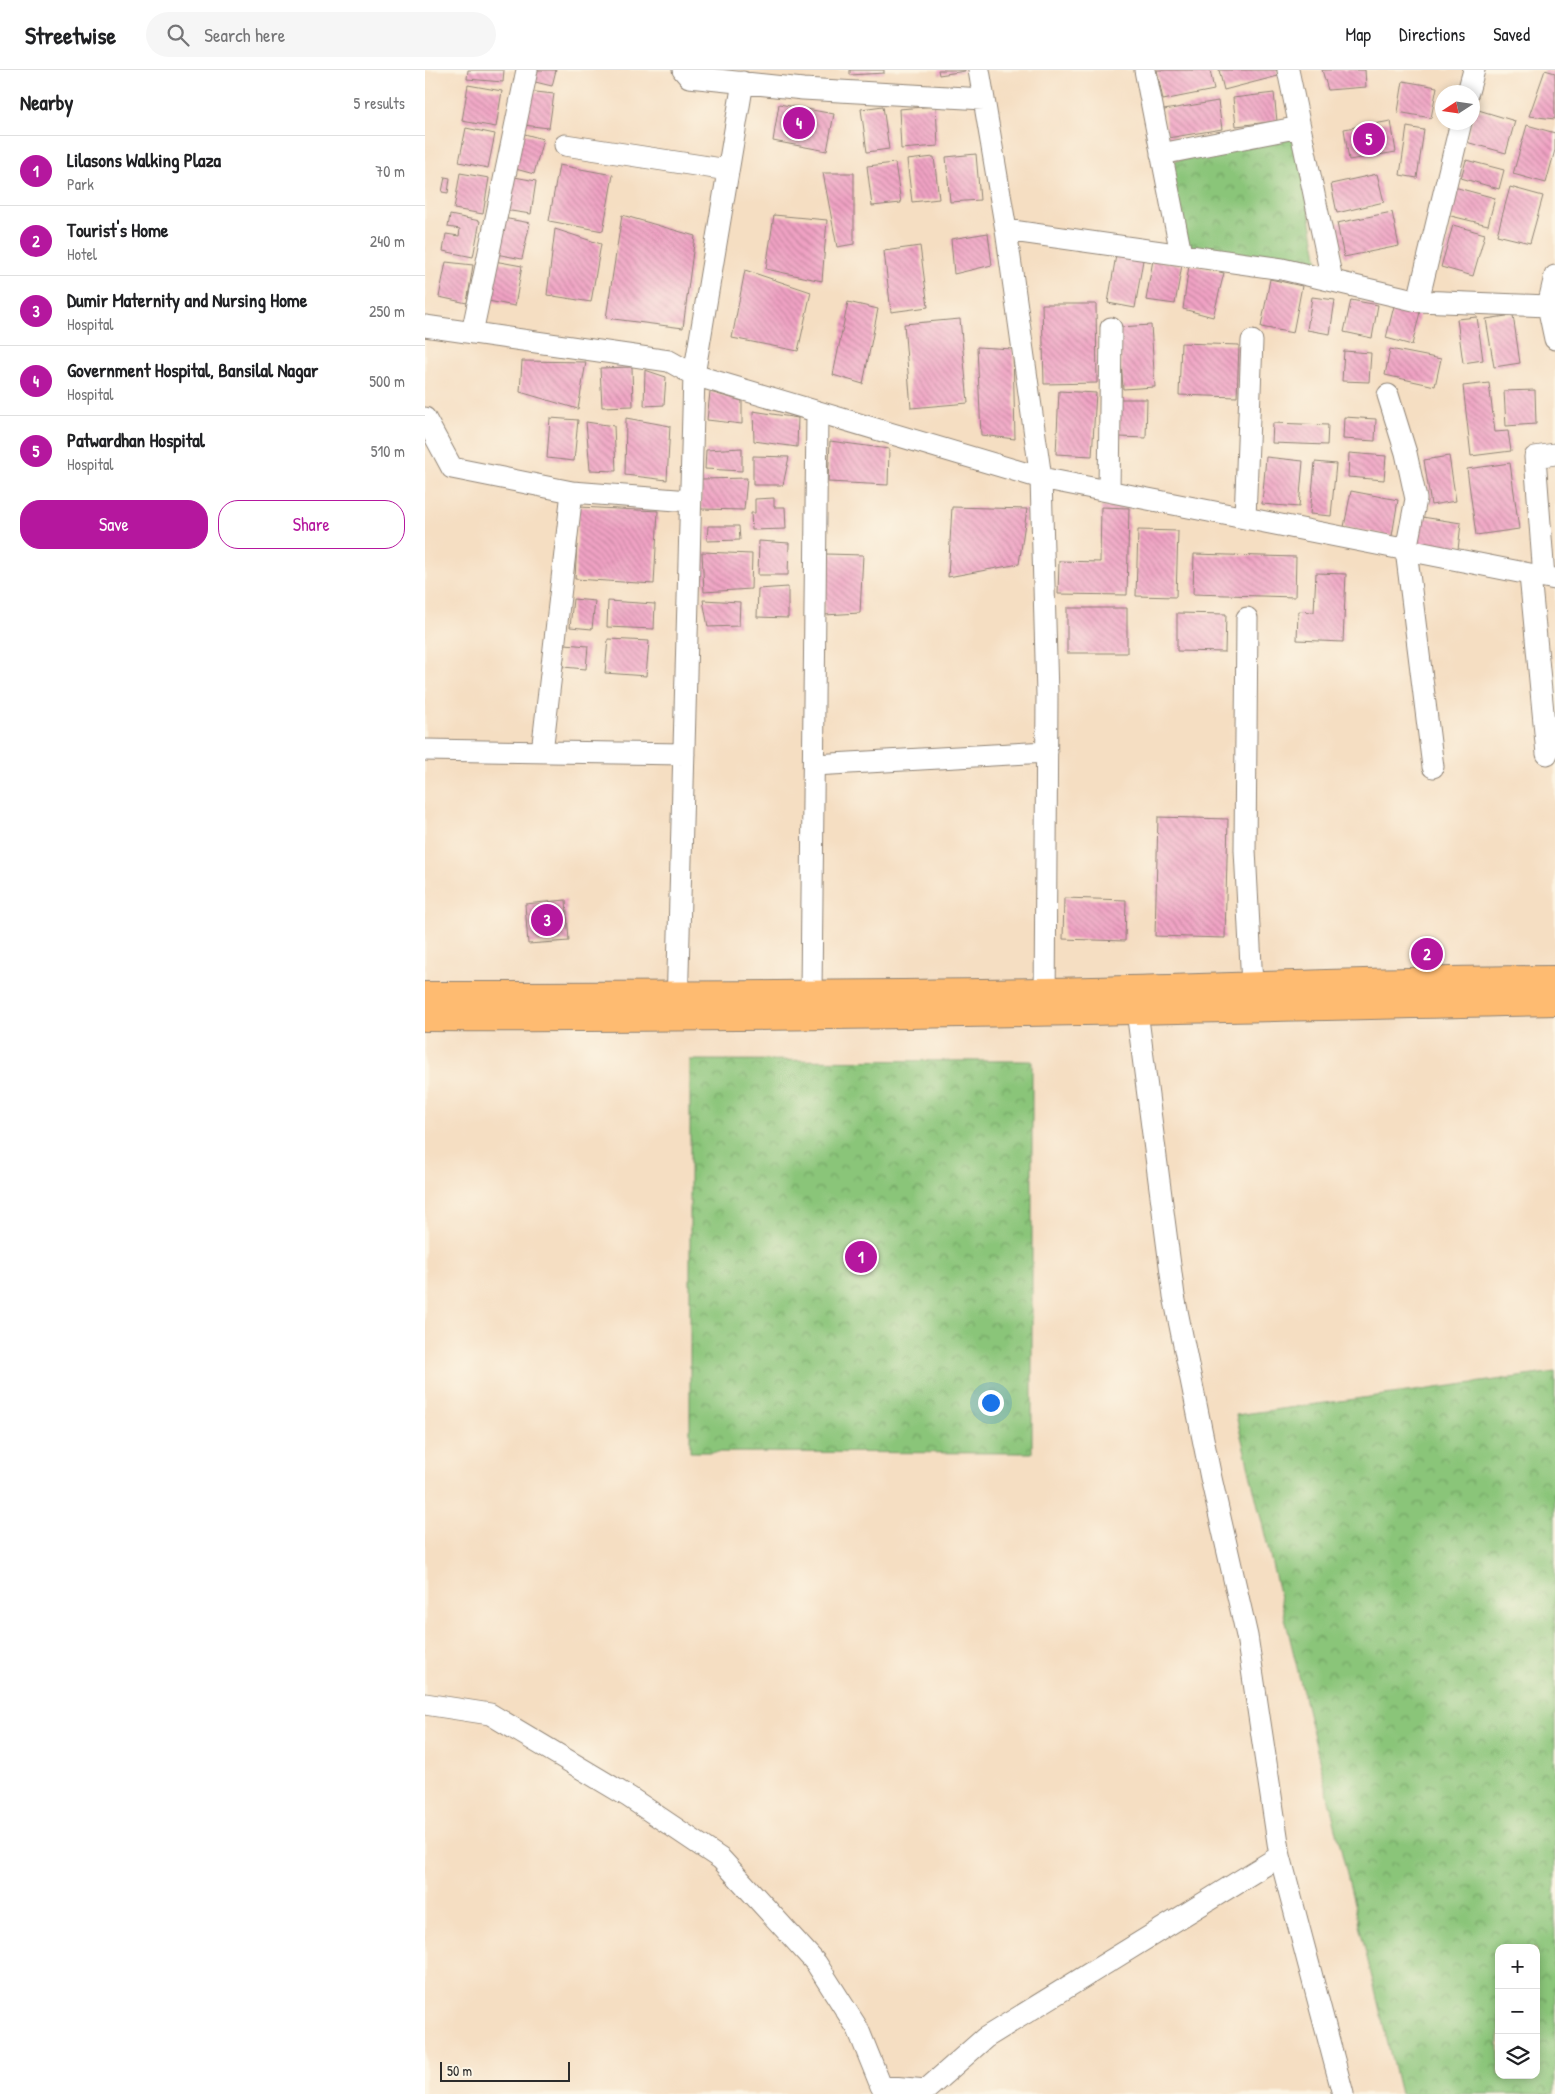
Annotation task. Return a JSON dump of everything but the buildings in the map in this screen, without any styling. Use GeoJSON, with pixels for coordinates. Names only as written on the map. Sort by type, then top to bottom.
{"type":"FeatureCollection","features":[{"type":"Feature","properties":{"kind":"main road"},"geometry":{"type":"LineString","coordinates":[[425,995],[677,1007],[811,993],[1045,1003],[1137,1011],[1300,995],[1555,979]]}},
{"type":"Feature","properties":{"kind":"main road"},"geometry":{"type":"LineString","coordinates":[[425,1018],[677,1007],[1045,1003],[1252,985],[1300,995],[1555,1002]]}},
{"type":"Feature","properties":{"kind":"street"},"geometry":{"type":"LineString","coordinates":[[472,333],[527,70]]}},
{"type":"Feature","properties":{"kind":"street"},"geometry":{"type":"LineString","coordinates":[[683,70],[689,77],[743,82],[783,78],[984,99]]}},
{"type":"Feature","properties":{"kind":"street"},"geometry":{"type":"LineString","coordinates":[[979,70],[1006,230],[1041,478],[1047,752],[1045,1003]]}},
{"type":"Feature","properties":{"kind":"street"},"geometry":{"type":"LineString","coordinates":[[1145,70],[1181,254]]}},
{"type":"Feature","properties":{"kind":"street"},"geometry":{"type":"LineString","coordinates":[[1289,70],[1332,280]]}},
{"type":"Feature","properties":{"kind":"street"},"geometry":{"type":"LineString","coordinates":[[677,1007],[694,375],[743,82]]}},
{"type":"Feature","properties":{"kind":"street"},"geometry":{"type":"LineString","coordinates":[[1161,154],[1300,127]]}},
{"type":"Feature","properties":{"kind":"street"},"geometry":{"type":"LineString","coordinates":[[1418,300],[1459,130]]}},
{"type":"Feature","properties":{"kind":"street"},"geometry":{"type":"LineString","coordinates":[[565,145],[728,170]]}},
{"type":"Feature","properties":{"kind":"street"},"geometry":{"type":"LineString","coordinates":[[1006,230],[1282,268],[1418,300],[1548,306]]}},
{"type":"Feature","properties":{"kind":"street"},"geometry":{"type":"LineString","coordinates":[[1555,276],[1548,306],[1555,339]]}},
{"type":"Feature","properties":{"kind":"street"},"geometry":{"type":"LineString","coordinates":[[425,326],[669,361],[694,375],[1041,478],[1543,577]]}},
{"type":"Feature","properties":{"kind":"street"},"geometry":{"type":"LineString","coordinates":[[1109,492],[1111,328]]}},
{"type":"Feature","properties":{"kind":"street"},"geometry":{"type":"LineString","coordinates":[[1245,518],[1252,341]]}},
{"type":"Feature","properties":{"kind":"street"},"geometry":{"type":"LineString","coordinates":[[1388,395],[1406,453],[1416,499],[1406,550],[1433,768]]}},
{"type":"Feature","properties":{"kind":"street"},"geometry":{"type":"LineString","coordinates":[[811,993],[817,412]]}},
{"type":"Feature","properties":{"kind":"street"},"geometry":{"type":"LineString","coordinates":[[427,428],[452,468],[572,492],[690,501]]}},
{"type":"Feature","properties":{"kind":"street"},"geometry":{"type":"LineString","coordinates":[[1547,754],[1543,577],[1547,507],[1535,456],[1555,454]]}},
{"type":"Feature","properties":{"kind":"street"},"geometry":{"type":"LineString","coordinates":[[542,752],[572,492]]}},
{"type":"Feature","properties":{"kind":"street"},"geometry":{"type":"LineString","coordinates":[[1247,618],[1245,850],[1252,985]]}},
{"type":"Feature","properties":{"kind":"street"},"geometry":{"type":"LineString","coordinates":[[425,750],[684,754]]}},
{"type":"Feature","properties":{"kind":"street"},"geometry":{"type":"LineString","coordinates":[[814,765],[1047,752]]}},
{"type":"Feature","properties":{"kind":"street"},"geometry":{"type":"LineString","coordinates":[[1137,1011],[1175,1296],[1211,1478],[1247,1636],[1281,1856],[1343,2094]]}},
{"type":"Feature","properties":{"kind":"street"},"geometry":{"type":"LineString","coordinates":[[425,1704],[490,1714],[629,1797],[721,1859],[815,1963],[858,2029],[881,2086],[926,2090],[985,2038],[1281,1856]]}},
{"type":"Feature","properties":{"kind":"green space"},"geometry":{"type":"Polygon","coordinates":[[[1296,136],[1319,268],[1186,247],[1170,162],[1296,136]]]}},
{"type":"Feature","properties":{"kind":"green space"},"geometry":{"type":"Polygon","coordinates":[[[690,1060],[1032,1061],[1032,1453],[690,1452],[690,1060]]]}},
{"type":"Feature","properties":{"kind":"green space"},"geometry":{"type":"Polygon","coordinates":[[[1555,1372],[1555,2094],[1400,2094],[1236,1415],[1555,1372]]]}},
{"type":"Feature","properties":{"kind":"place","name":"Government Hospital, Bansilal Nagar"},"geometry":{"type":"Point","coordinates":[799,123]}},
{"type":"Feature","properties":{"kind":"place","name":"Patwardhan Hospital"},"geometry":{"type":"Point","coordinates":[1369,139]}},
{"type":"Feature","properties":{"kind":"place","name":"Dumir Maternity and Nursing Home"},"geometry":{"type":"Point","coordinates":[547,920]}},
{"type":"Feature","properties":{"kind":"place","name":"Tourist's Home"},"geometry":{"type":"Point","coordinates":[1427,954]}},
{"type":"Feature","properties":{"kind":"place","name":"Lilasons Walking Plaza"},"geometry":{"type":"Point","coordinates":[861,1257]}}]}
